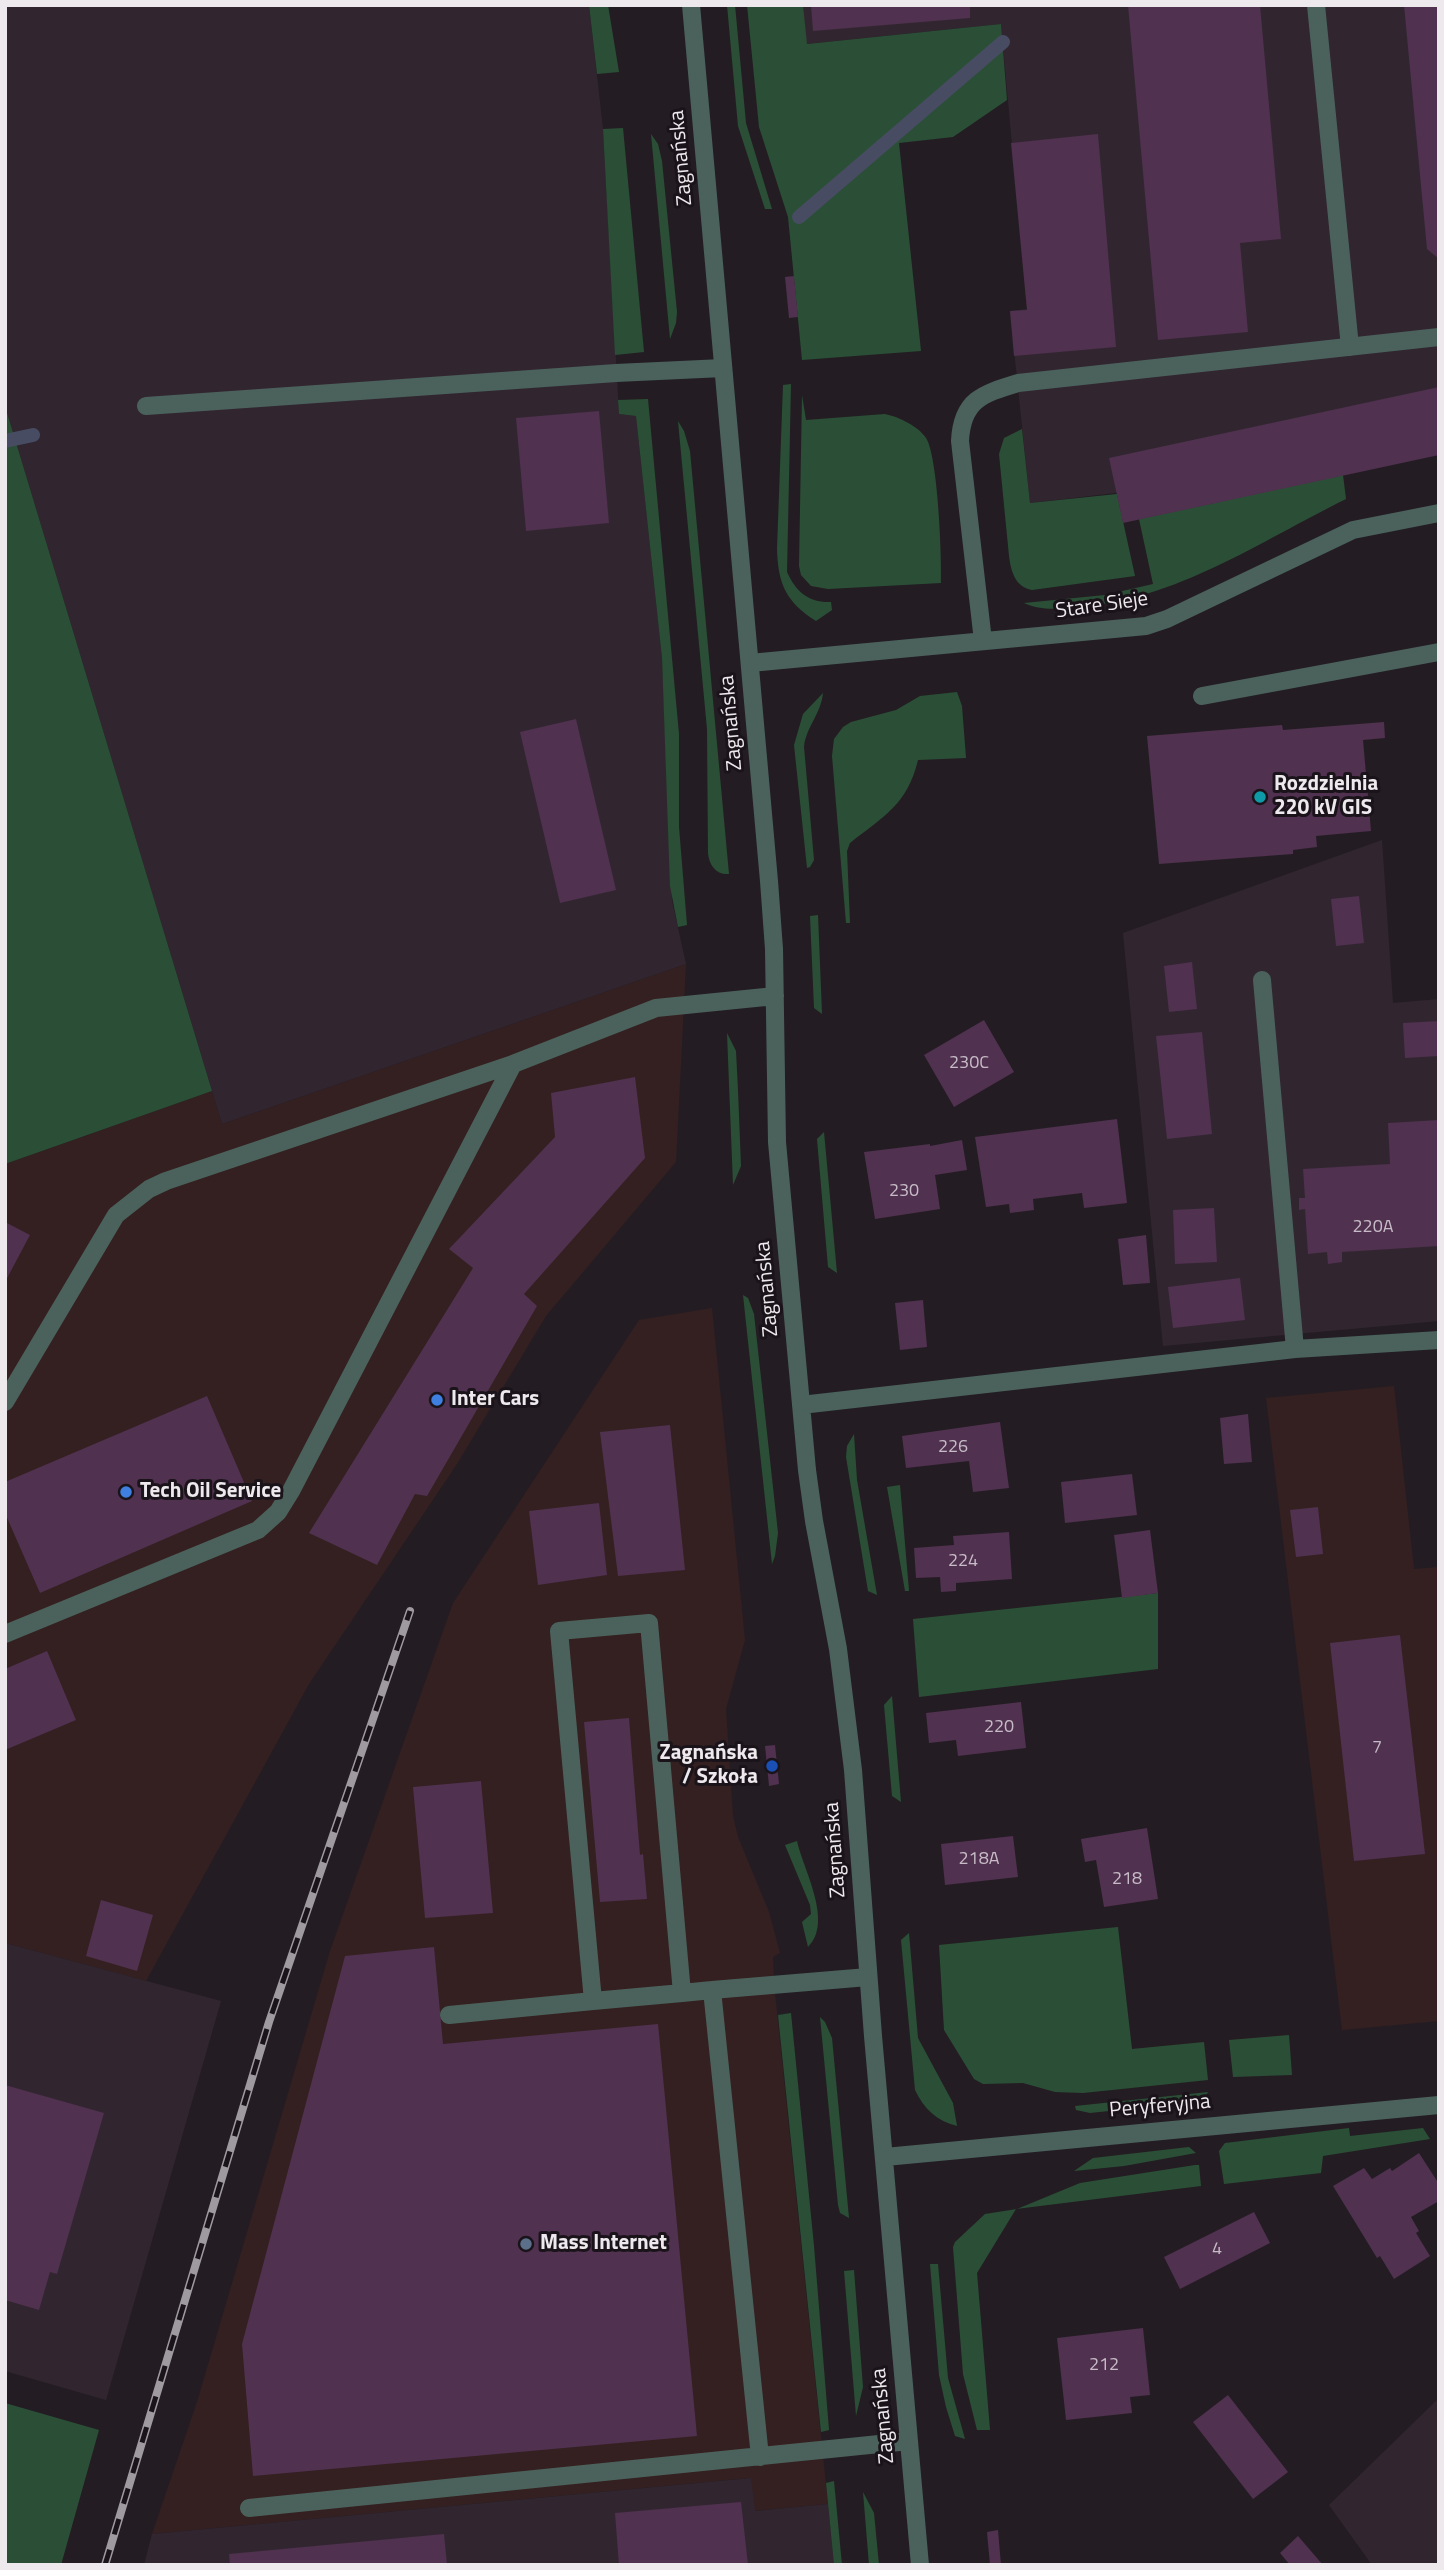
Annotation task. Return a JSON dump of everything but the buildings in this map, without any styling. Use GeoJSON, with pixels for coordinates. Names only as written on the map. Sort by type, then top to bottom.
{"type":"FeatureCollection","features":[{"type":"Feature","properties":{"kind":"street","name":"Zagnańska"},"geometry":{"type":"LineString","coordinates":[[691,5],[771,909],[777,1142],[814,1521],[843,1684],[855,1792],[868,1977],[920,2565]]}},
{"type":"Feature","properties":{"kind":"street"},"geometry":{"type":"LineString","coordinates":[[1316,5],[1350,347]]}},
{"type":"Feature","properties":{"kind":"street"},"geometry":{"type":"LineString","coordinates":[[983,641],[960,441],[961,420],[970,406],[989,392],[1018,383],[1439,337]]}},
{"type":"Feature","properties":{"kind":"street"},"geometry":{"type":"LineString","coordinates":[[146,406],[723,368]]}},
{"type":"Feature","properties":{"kind":"street","name":"Stare Sieje"},"geometry":{"type":"LineString","coordinates":[[750,663],[1146,626],[1167,619],[1353,530],[1439,513]]}},
{"type":"Feature","properties":{"kind":"street"},"geometry":{"type":"LineString","coordinates":[[1202,696],[1439,652]]}},
{"type":"Feature","properties":{"kind":"street"},"geometry":{"type":"LineString","coordinates":[[1262,980],[1295,1349]]}},
{"type":"Feature","properties":{"kind":"street"},"geometry":{"type":"LineString","coordinates":[[5,1402],[116,1215],[149,1189],[513,1064],[656,1007],[775,996]]}},
{"type":"Feature","properties":{"kind":"street"},"geometry":{"type":"LineString","coordinates":[[5,1634],[258,1530],[278,1512],[513,1064]]}},
{"type":"Feature","properties":{"kind":"street"},"geometry":{"type":"LineString","coordinates":[[801,1405],[1295,1349],[1439,1340]]}},
{"type":"Feature","properties":{"kind":"street"},"geometry":{"type":"LineString","coordinates":[[593,2001],[559,1631],[649,1623],[682,1993]]}},
{"type":"Feature","properties":{"kind":"street"},"geometry":{"type":"LineString","coordinates":[[449,2015],[868,1977]]}},
{"type":"Feature","properties":{"kind":"street"},"geometry":{"type":"LineString","coordinates":[[712,1990],[760,2457]]}},
{"type":"Feature","properties":{"kind":"street","name":"Peryferyjna"},"geometry":{"type":"LineString","coordinates":[[885,2157],[1439,2105]]}},
{"type":"Feature","properties":{"kind":"street"},"geometry":{"type":"LineString","coordinates":[[249,2508],[909,2441]]}},
{"type":"Feature","properties":{"kind":"shaded area"},"geometry":{"type":"Polygon","coordinates":[[[5,5],[589,5],[603,129],[619,414],[636,416],[662,658],[672,901],[686,964],[222,1124],[5,406],[5,5]]]}},
{"type":"Feature","properties":{"kind":"shaded area"},"geometry":{"type":"Polygon","coordinates":[[[803,5],[1439,5],[1439,455],[1030,503],[1010,311],[1027,309],[1001,24],[806,44],[803,5]]]}},
{"type":"Feature","properties":{"kind":"shaded area"},"geometry":{"type":"Polygon","coordinates":[[[1382,840],[1393,1003],[1439,999],[1439,1321],[1163,1346],[1123,933],[1382,840]]]}},
{"type":"Feature","properties":{"kind":"shaded area"},"geometry":{"type":"Polygon","coordinates":[[[686,964],[676,1162],[546,1316],[457,1464],[309,1684],[146,1981],[5,1943],[5,1164],[212,1091],[222,1124],[686,964]]]}},
{"type":"Feature","properties":{"kind":"shaded area"},"geometry":{"type":"Polygon","coordinates":[[[712,1308],[745,1640],[726,1709],[733,1816],[738,1837],[769,1912],[780,1953],[773,1957],[774,1983],[828,2504],[754,2511],[750,2478],[152,2534],[197,2402],[330,1951],[453,1603],[639,1320],[712,1308]]]}},
{"type":"Feature","properties":{"kind":"shaded area"},"geometry":{"type":"Polygon","coordinates":[[[1394,1386],[1414,1569],[1439,1567],[1439,2021],[1342,2030],[1266,1398],[1394,1386]]]}},
{"type":"Feature","properties":{"kind":"shaded area"},"geometry":{"type":"Polygon","coordinates":[[[5,1943],[221,2001],[106,2400],[5,2371],[5,1943]]]}},
{"type":"Feature","properties":{"kind":"shaded area"},"geometry":{"type":"Polygon","coordinates":[[[1439,2398],[1439,2565],[1372,2565],[1329,2505],[1439,2398]]]}},
{"type":"Feature","properties":{"kind":"shaded area"},"geometry":{"type":"Polygon","coordinates":[[[751,2478],[755,2511],[828,2504],[834,2565],[144,2565],[152,2534],[751,2478]]]}},
{"type":"Feature","properties":{"kind":"green space"},"geometry":{"type":"Polygon","coordinates":[[[589,5],[608,5],[619,72],[597,74],[589,5]]]}},
{"type":"Feature","properties":{"kind":"green space"},"geometry":{"type":"Polygon","coordinates":[[[727,5],[735,5],[746,123],[772,209],[765,209],[738,126],[727,5]]]}},
{"type":"Feature","properties":{"kind":"green space"},"geometry":{"type":"Polygon","coordinates":[[[747,5],[803,5],[807,44],[1001,24],[1007,100],[953,137],[899,143],[921,351],[802,360],[788,217],[759,127],[747,5]]]}},
{"type":"Feature","properties":{"kind":"green space"},"geometry":{"type":"Polygon","coordinates":[[[623,128],[644,352],[615,355],[603,129],[623,128]]]}},
{"type":"Feature","properties":{"kind":"green space"},"geometry":{"type":"Polygon","coordinates":[[[651,134],[658,144],[662,161],[677,312],[670,339],[651,134]]]}},
{"type":"Feature","properties":{"kind":"green space"},"geometry":{"type":"Polygon","coordinates":[[[791,384],[787,572],[804,595],[816,601],[831,602],[832,610],[816,621],[797,607],[786,591],[779,572],[777,549],[783,385],[791,384]]]}},
{"type":"Feature","properties":{"kind":"green space"},"geometry":{"type":"Polygon","coordinates":[[[802,395],[806,420],[885,414],[908,423],[926,438],[934,465],[941,583],[828,589],[811,586],[801,575],[802,395]]]}},
{"type":"Feature","properties":{"kind":"green space"},"geometry":{"type":"Polygon","coordinates":[[[648,399],[679,734],[679,827],[687,925],[678,927],[670,886],[662,658],[636,416],[619,414],[618,400],[648,399]]]}},
{"type":"Feature","properties":{"kind":"green space"},"geometry":{"type":"Polygon","coordinates":[[[5,406],[212,1091],[5,1164],[5,406]]]}},
{"type":"Feature","properties":{"kind":"green space"},"geometry":{"type":"Polygon","coordinates":[[[678,421],[690,451],[729,874],[720,873],[714,868],[708,853],[707,729],[678,421]]]}},
{"type":"Feature","properties":{"kind":"green space"},"geometry":{"type":"Polygon","coordinates":[[[1022,429],[1030,503],[1117,494],[1135,576],[1032,590],[1018,582],[1009,556],[999,454],[1004,438],[1022,429]]]}},
{"type":"Feature","properties":{"kind":"green space"},"geometry":{"type":"Polygon","coordinates":[[[1343,475],[1346,499],[1183,581],[1113,602],[1077,607],[1043,608],[1024,603],[1105,595],[1153,584],[1139,519],[1343,475]]]}},
{"type":"Feature","properties":{"kind":"green space"},"geometry":{"type":"Polygon","coordinates":[[[957,692],[962,706],[966,758],[918,760],[901,799],[884,817],[850,843],[847,851],[850,923],[846,923],[832,756],[834,739],[843,727],[851,722],[896,710],[920,696],[957,692]]]}},
{"type":"Feature","properties":{"kind":"green space"},"geometry":{"type":"Polygon","coordinates":[[[823,693],[804,747],[814,860],[807,868],[794,745],[803,714],[823,693]]]}},
{"type":"Feature","properties":{"kind":"green space"},"geometry":{"type":"Polygon","coordinates":[[[818,915],[822,1014],[814,1008],[810,916],[818,915]]]}},
{"type":"Feature","properties":{"kind":"green space"},"geometry":{"type":"Polygon","coordinates":[[[727,1033],[736,1051],[741,1166],[733,1185],[727,1033]]]}},
{"type":"Feature","properties":{"kind":"green space"},"geometry":{"type":"Polygon","coordinates":[[[824,1132],[837,1273],[828,1267],[817,1139],[824,1132]]]}},
{"type":"Feature","properties":{"kind":"green space"},"geometry":{"type":"Polygon","coordinates":[[[743,1295],[748,1298],[754,1314],[778,1533],[772,1564],[743,1295]]]}},
{"type":"Feature","properties":{"kind":"green space"},"geometry":{"type":"Polygon","coordinates":[[[854,1434],[857,1480],[877,1595],[868,1591],[846,1457],[847,1446],[854,1434]]]}},
{"type":"Feature","properties":{"kind":"green space"},"geometry":{"type":"Polygon","coordinates":[[[900,1485],[909,1591],[905,1591],[887,1487],[900,1485]]]}},
{"type":"Feature","properties":{"kind":"green space"},"geometry":{"type":"Polygon","coordinates":[[[1158,1593],[1158,1669],[919,1697],[913,1619],[1158,1593]]]}},
{"type":"Feature","properties":{"kind":"green space"},"geometry":{"type":"Polygon","coordinates":[[[892,1696],[901,1802],[892,1796],[884,1705],[892,1696]]]}},
{"type":"Feature","properties":{"kind":"green space"},"geometry":{"type":"Polygon","coordinates":[[[797,1841],[818,1910],[815,1936],[808,1947],[802,1922],[811,1914],[810,1905],[785,1845],[797,1841]]]}},
{"type":"Feature","properties":{"kind":"green space"},"geometry":{"type":"Polygon","coordinates":[[[1118,1927],[1132,2049],[1204,2042],[1208,2080],[1083,2093],[1055,2092],[1023,2083],[983,2084],[974,2079],[944,2030],[939,1945],[1118,1927]]]}},
{"type":"Feature","properties":{"kind":"green space"},"geometry":{"type":"Polygon","coordinates":[[[909,1933],[918,2038],[953,2103],[957,2126],[932,2113],[915,2090],[901,1940],[909,1933]]]}},
{"type":"Feature","properties":{"kind":"green space"},"geometry":{"type":"Polygon","coordinates":[[[791,2013],[829,2430],[821,2432],[778,2015],[791,2013]]]}},
{"type":"Feature","properties":{"kind":"green space"},"geometry":{"type":"Polygon","coordinates":[[[820,2017],[832,2038],[849,2218],[840,2213],[838,2205],[820,2017]]]}},
{"type":"Feature","properties":{"kind":"green space"},"geometry":{"type":"Polygon","coordinates":[[[1289,2035],[1292,2075],[1233,2077],[1229,2040],[1289,2035]]]}},
{"type":"Feature","properties":{"kind":"green space"},"geometry":{"type":"Polygon","coordinates":[[[1208,2092],[1203,2101],[1090,2113],[1076,2110],[1075,2106],[1208,2092]]]}},
{"type":"Feature","properties":{"kind":"green space"},"geometry":{"type":"Polygon","coordinates":[[[1349,2128],[1350,2136],[1423,2128],[1430,2139],[1323,2156],[1321,2173],[1224,2184],[1219,2151],[1225,2143],[1349,2128]]]}},
{"type":"Feature","properties":{"kind":"green space"},"geometry":{"type":"Polygon","coordinates":[[[1189,2147],[1196,2153],[1124,2166],[1074,2171],[1093,2158],[1189,2147]]]}},
{"type":"Feature","properties":{"kind":"green space"},"geometry":{"type":"Polygon","coordinates":[[[1199,2165],[1201,2186],[1017,2209],[1080,2183],[1199,2165]]]}},
{"type":"Feature","properties":{"kind":"green space"},"geometry":{"type":"Polygon","coordinates":[[[1016,2209],[977,2273],[990,2430],[977,2430],[963,2374],[953,2247],[985,2214],[1016,2209]]]}},
{"type":"Feature","properties":{"kind":"green space"},"geometry":{"type":"Polygon","coordinates":[[[930,2264],[938,2264],[948,2378],[965,2439],[955,2436],[939,2375],[930,2264]]]}},
{"type":"Feature","properties":{"kind":"green space"},"geometry":{"type":"Polygon","coordinates":[[[854,2270],[863,2387],[856,2416],[844,2271],[854,2270]]]}},
{"type":"Feature","properties":{"kind":"green space"},"geometry":{"type":"Polygon","coordinates":[[[5,2403],[99,2430],[61,2565],[5,2565],[5,2403]]]}},
{"type":"Feature","properties":{"kind":"green space"},"geometry":{"type":"Polygon","coordinates":[[[834,2481],[842,2565],[834,2565],[826,2483],[834,2481]]]}},
{"type":"Feature","properties":{"kind":"green space"},"geometry":{"type":"Polygon","coordinates":[[[863,2492],[874,2513],[879,2565],[869,2565],[863,2492]]]}},
{"type":"Feature","properties":{"kind":"waterway"},"geometry":{"type":"LineString","coordinates":[[799,217],[1003,42]]}},
{"type":"Feature","properties":{"kind":"waterway"},"geometry":{"type":"LineString","coordinates":[[5,441],[33,435]]}},
{"type":"Feature","properties":{"kind":"railway"},"geometry":{"type":"LineString","coordinates":[[105,2565],[269,2022],[410,1611]]}},
{"type":"Feature","properties":{"kind":"place","name":"Rozdzielnia 220 kV GIS"},"geometry":{"type":"Point","coordinates":[1260,797]}},
{"type":"Feature","properties":{"kind":"place","name":"Inter Cars"},"geometry":{"type":"Point","coordinates":[437,1400]}},
{"type":"Feature","properties":{"kind":"place","name":"Tech Oil Service"},"geometry":{"type":"Point","coordinates":[126,1492]}},
{"type":"Feature","properties":{"kind":"place","name":"Zagnańska / Szkoła"},"geometry":{"type":"Point","coordinates":[772,1766]}},
{"type":"Feature","properties":{"kind":"place","name":"Mass Internet"},"geometry":{"type":"Point","coordinates":[526,2244]}}]}
